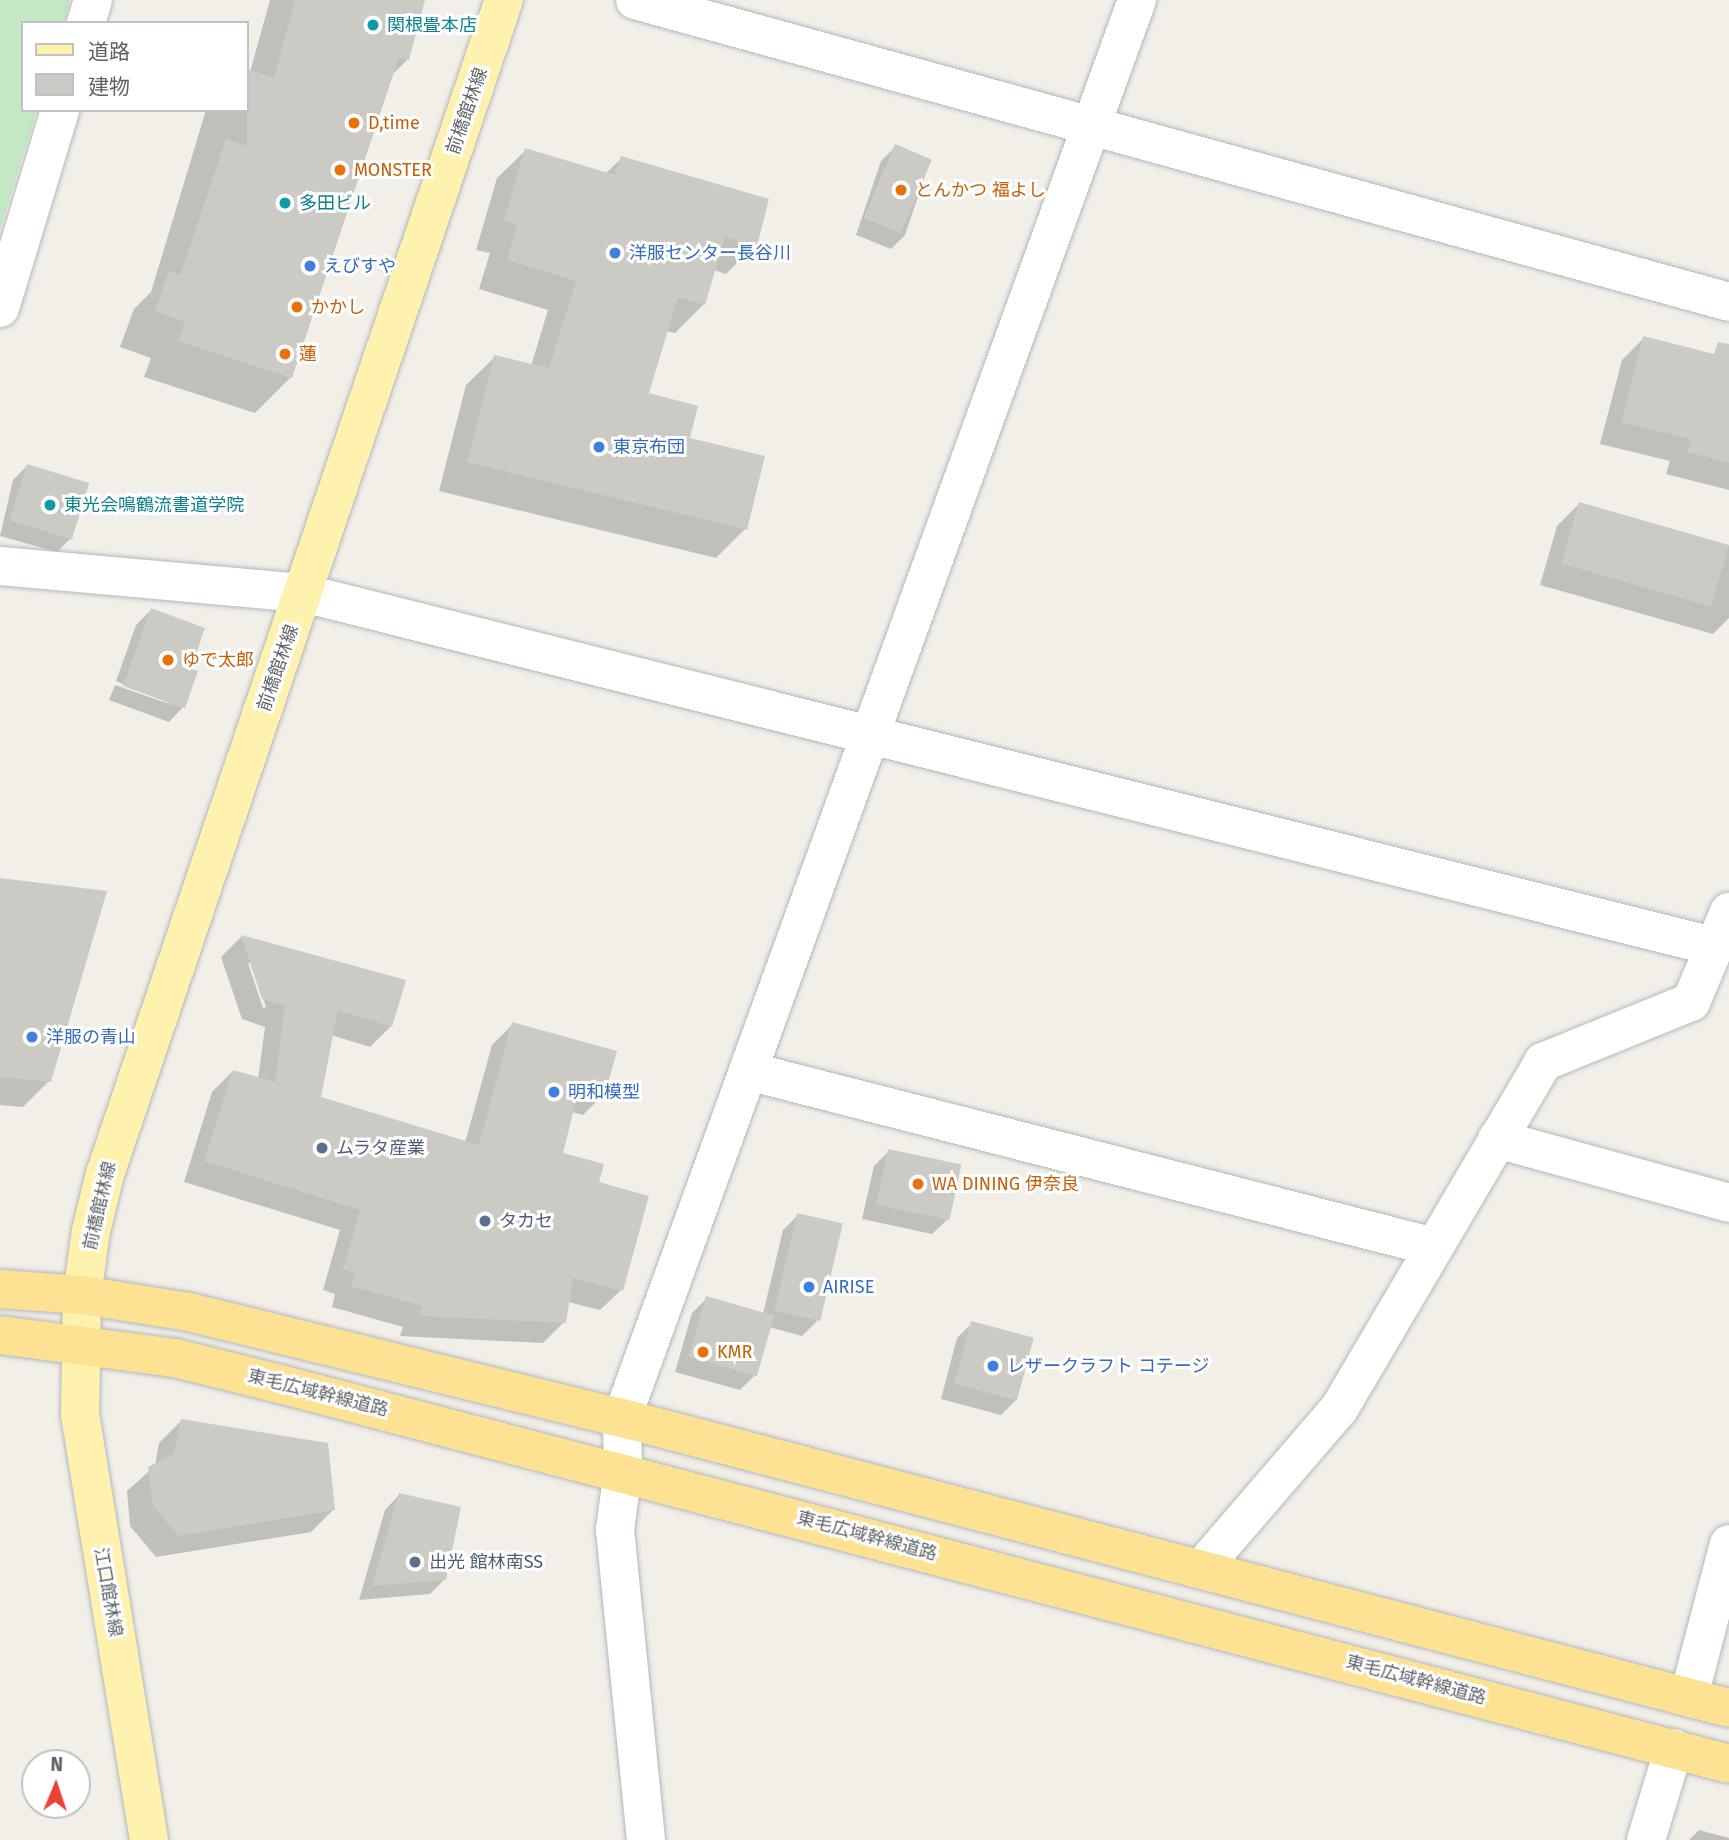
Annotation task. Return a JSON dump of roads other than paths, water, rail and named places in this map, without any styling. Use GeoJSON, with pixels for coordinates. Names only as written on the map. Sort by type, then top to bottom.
{"type":"FeatureCollection","features":[{"type":"Feature","properties":{"kind":"highway"},"geometry":{"type":"LineString","coordinates":[[0,1289],[82,1295],[189,1312],[622,1418],[1729,1707]]}},
{"type":"Feature","properties":{"kind":"highway","name":"東毛広域幹線道路"},"geometry":{"type":"LineString","coordinates":[[0,1335],[80,1342],[175,1358],[623,1470],[1729,1764]]}},
{"type":"Feature","properties":{"kind":"main road","name":"前橋館林線"},"geometry":{"type":"LineString","coordinates":[[80,1342],[82,1295],[105,1174],[504,0]]}},
{"type":"Feature","properties":{"kind":"main road","name":"江口館林線"},"geometry":{"type":"LineString","coordinates":[[80,1342],[80,1415],[88,1474],[149,1840]]}},
{"type":"Feature","properties":{"kind":"street"},"geometry":{"type":"LineString","coordinates":[[87,21],[93,0]]}},
{"type":"Feature","properties":{"kind":"street"},"geometry":{"type":"LineString","coordinates":[[635,0],[1729,302]]}},
{"type":"Feature","properties":{"kind":"street"},"geometry":{"type":"LineString","coordinates":[[646,1840],[615,1530],[623,1470],[622,1418],[1137,0]]}},
{"type":"Feature","properties":{"kind":"street"},"geometry":{"type":"LineString","coordinates":[[0,308],[59,112]]}},
{"type":"Feature","properties":{"kind":"street"},"geometry":{"type":"LineString","coordinates":[[0,566],[303,593],[1713,946]]}},
{"type":"Feature","properties":{"kind":"street"},"geometry":{"type":"LineString","coordinates":[[1202,1568],[1339,1409],[1543,1062],[1691,1002],[1729,912]]}},
{"type":"Feature","properties":{"kind":"street"},"geometry":{"type":"LineString","coordinates":[[748,1071],[1434,1247]]}},
{"type":"Feature","properties":{"kind":"street"},"geometry":{"type":"LineString","coordinates":[[1497,1139],[1729,1203]]}},
{"type":"Feature","properties":{"kind":"street"},"geometry":{"type":"LineString","coordinates":[[1689,1696],[1729,1544]]}},
{"type":"Feature","properties":{"kind":"street"},"geometry":{"type":"LineString","coordinates":[[1646,1840],[1674,1748]]}},
{"type":"Feature","properties":{"kind":"place","name":"関根畳本店"},"geometry":{"type":"Point","coordinates":[373,25]}},
{"type":"Feature","properties":{"kind":"place","name":"D,time"},"geometry":{"type":"Point","coordinates":[354,123]}},
{"type":"Feature","properties":{"kind":"place","name":"MONSTER"},"geometry":{"type":"Point","coordinates":[340,170]}},
{"type":"Feature","properties":{"kind":"place","name":"とんかつ 福よし"},"geometry":{"type":"Point","coordinates":[901,190]}},
{"type":"Feature","properties":{"kind":"place","name":"多田ビル"},"geometry":{"type":"Point","coordinates":[285,203]}},
{"type":"Feature","properties":{"kind":"place","name":"洋服センター長谷川"},"geometry":{"type":"Point","coordinates":[615,253]}},
{"type":"Feature","properties":{"kind":"place","name":"えびすや"},"geometry":{"type":"Point","coordinates":[310,266]}},
{"type":"Feature","properties":{"kind":"place","name":"かかし"},"geometry":{"type":"Point","coordinates":[297,307]}},
{"type":"Feature","properties":{"kind":"place","name":"蓮"},"geometry":{"type":"Point","coordinates":[285,354]}},
{"type":"Feature","properties":{"kind":"place","name":"東京布団"},"geometry":{"type":"Point","coordinates":[599,447]}},
{"type":"Feature","properties":{"kind":"place","name":"東光会鳴鶴流書道学院"},"geometry":{"type":"Point","coordinates":[50,505]}},
{"type":"Feature","properties":{"kind":"place","name":"ゆで太郎"},"geometry":{"type":"Point","coordinates":[168,660]}},
{"type":"Feature","properties":{"kind":"place","name":"洋服の青山"},"geometry":{"type":"Point","coordinates":[32,1037]}},
{"type":"Feature","properties":{"kind":"place","name":"明和模型"},"geometry":{"type":"Point","coordinates":[554,1092]}},
{"type":"Feature","properties":{"kind":"place","name":"ムラタ産業"},"geometry":{"type":"Point","coordinates":[322,1148]}},
{"type":"Feature","properties":{"kind":"place","name":"WA DINING 伊奈良"},"geometry":{"type":"Point","coordinates":[918,1184]}},
{"type":"Feature","properties":{"kind":"place","name":"タカセ"},"geometry":{"type":"Point","coordinates":[485,1221]}},
{"type":"Feature","properties":{"kind":"place","name":"AIRISE"},"geometry":{"type":"Point","coordinates":[809,1287]}},
{"type":"Feature","properties":{"kind":"place","name":"KMR"},"geometry":{"type":"Point","coordinates":[703,1352]}},
{"type":"Feature","properties":{"kind":"place","name":"レザークラフト コテージ"},"geometry":{"type":"Point","coordinates":[993,1366]}},
{"type":"Feature","properties":{"kind":"place","name":"出光 館林南SS"},"geometry":{"type":"Point","coordinates":[415,1562]}}]}
